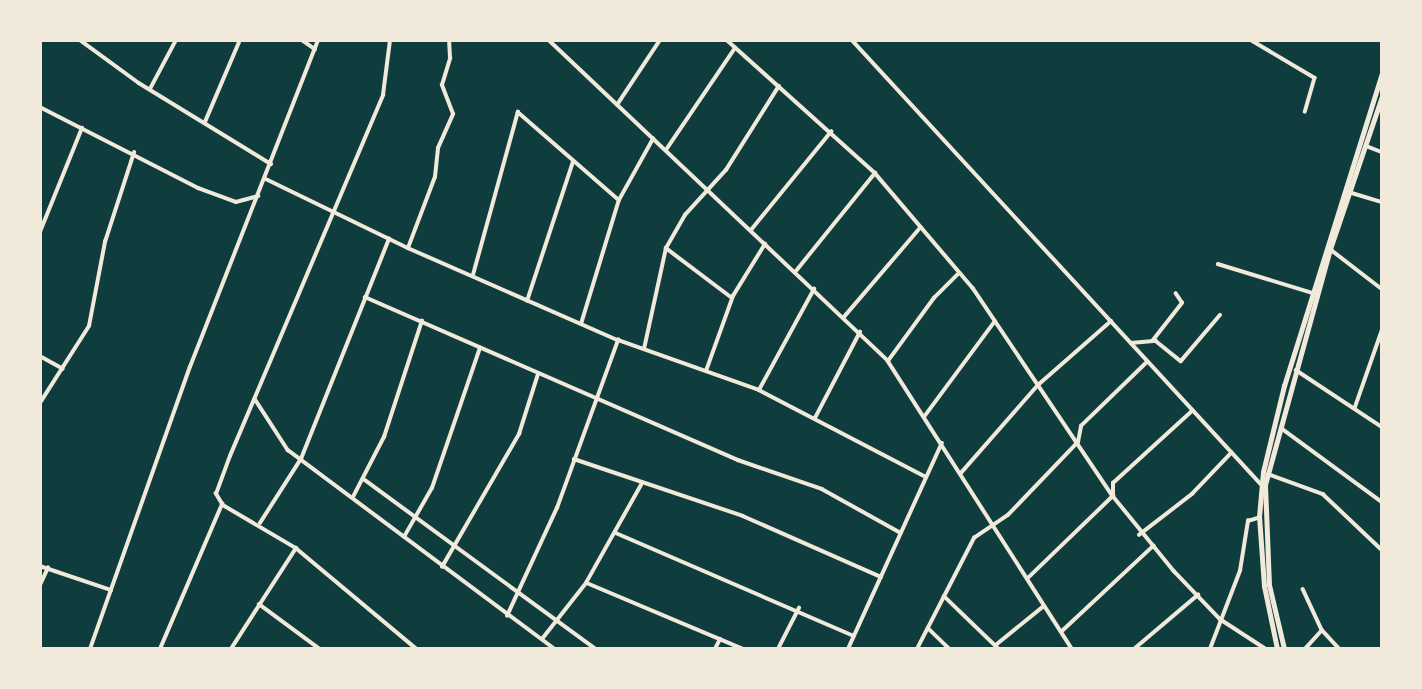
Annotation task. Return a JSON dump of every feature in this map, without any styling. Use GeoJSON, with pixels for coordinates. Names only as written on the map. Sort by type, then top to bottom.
{"type":"FeatureCollection","features":[{"type":"Feature","properties":{"kind":"main road"},"geometry":{"type":"LineString","coordinates":[[1277,649],[1264,593],[1259,517],[1261,484],[1273,424],[1382,73]]}},
{"type":"Feature","properties":{"kind":"main road"},"geometry":{"type":"LineString","coordinates":[[1284,649],[1269,585],[1264,520],[1268,474],[1279,426],[1330,249],[1352,193],[1382,96]]}},
{"type":"Feature","properties":{"kind":"street"},"geometry":{"type":"LineString","coordinates":[[80,40],[149,89],[271,164]]}},
{"type":"Feature","properties":{"kind":"street"},"geometry":{"type":"LineString","coordinates":[[89,46],[92,40]]}},
{"type":"Feature","properties":{"kind":"street"},"geometry":{"type":"LineString","coordinates":[[149,89],[176,40]]}},
{"type":"Feature","properties":{"kind":"street"},"geometry":{"type":"LineString","coordinates":[[205,123],[240,40]]}},
{"type":"Feature","properties":{"kind":"street"},"geometry":{"type":"LineString","coordinates":[[302,40],[315,49]]}},
{"type":"Feature","properties":{"kind":"street"},"geometry":{"type":"LineString","coordinates":[[90,649],[190,367],[260,195],[318,40]]}},
{"type":"Feature","properties":{"kind":"street"},"geometry":{"type":"LineString","coordinates":[[390,40],[383,95],[336,214],[218,488],[217,500],[260,523],[296,548],[417,649]]}},
{"type":"Feature","properties":{"kind":"street"},"geometry":{"type":"LineString","coordinates":[[408,248],[435,177],[438,148],[453,114],[442,85],[450,58],[449,40]]}},
{"type":"Feature","properties":{"kind":"street"},"geometry":{"type":"LineString","coordinates":[[549,40],[888,361],[1029,577],[1072,649]]}},
{"type":"Feature","properties":{"kind":"street"},"geometry":{"type":"LineString","coordinates":[[617,105],[660,40]]}},
{"type":"Feature","properties":{"kind":"street"},"geometry":{"type":"LineString","coordinates":[[727,40],[875,173],[960,273],[1113,496],[1154,546],[1220,619],[1266,649]]}},
{"type":"Feature","properties":{"kind":"street"},"geometry":{"type":"LineString","coordinates":[[852,40],[1261,484]]}},
{"type":"Feature","properties":{"kind":"street"},"geometry":{"type":"LineString","coordinates":[[1251,40],[1315,78],[1305,111]]}},
{"type":"Feature","properties":{"kind":"street"},"geometry":{"type":"LineString","coordinates":[[666,150],[735,47]]}},
{"type":"Feature","properties":{"kind":"street"},"geometry":{"type":"LineString","coordinates":[[644,349],[666,248],[707,189],[726,170],[779,86]]}},
{"type":"Feature","properties":{"kind":"street"},"geometry":{"type":"LineString","coordinates":[[40,107],[134,153],[173,177],[224,199],[236,202],[260,195]]}},
{"type":"Feature","properties":{"kind":"street"},"geometry":{"type":"LineString","coordinates":[[472,276],[514,115],[525,114],[573,162],[619,200]]}},
{"type":"Feature","properties":{"kind":"street"},"geometry":{"type":"LineString","coordinates":[[40,232],[82,128]]}},
{"type":"Feature","properties":{"kind":"street"},"geometry":{"type":"LineString","coordinates":[[751,230],[831,132]]}},
{"type":"Feature","properties":{"kind":"street"},"geometry":{"type":"LineString","coordinates":[[581,324],[619,200],[653,139]]}},
{"type":"Feature","properties":{"kind":"street"},"geometry":{"type":"LineString","coordinates":[[1366,146],[1382,152]]}},
{"type":"Feature","properties":{"kind":"street"},"geometry":{"type":"LineString","coordinates":[[40,403],[89,326],[105,242],[134,153]]}},
{"type":"Feature","properties":{"kind":"street"},"geometry":{"type":"LineString","coordinates":[[527,301],[573,162]]}},
{"type":"Feature","properties":{"kind":"street"},"geometry":{"type":"LineString","coordinates":[[796,271],[875,173]]}},
{"type":"Feature","properties":{"kind":"street"},"geometry":{"type":"LineString","coordinates":[[266,179],[408,248],[618,340],[759,390],[926,477]]}},
{"type":"Feature","properties":{"kind":"street"},"geometry":{"type":"LineString","coordinates":[[1352,193],[1382,202]]}},
{"type":"Feature","properties":{"kind":"street"},"geometry":{"type":"LineString","coordinates":[[844,317],[921,226]]}},
{"type":"Feature","properties":{"kind":"street"},"geometry":{"type":"LineString","coordinates":[[260,523],[301,459],[389,239]]}},
{"type":"Feature","properties":{"kind":"street"},"geometry":{"type":"LineString","coordinates":[[706,371],[732,297],[765,244]]}},
{"type":"Feature","properties":{"kind":"street"},"geometry":{"type":"LineString","coordinates":[[666,248],[732,297]]}},
{"type":"Feature","properties":{"kind":"street"},"geometry":{"type":"LineString","coordinates":[[1330,249],[1382,289]]}},
{"type":"Feature","properties":{"kind":"street"},"geometry":{"type":"LineString","coordinates":[[1218,264],[1314,293]]}},
{"type":"Feature","properties":{"kind":"street"},"geometry":{"type":"LineString","coordinates":[[888,361],[934,298],[960,273]]}},
{"type":"Feature","properties":{"kind":"street"},"geometry":{"type":"LineString","coordinates":[[759,390],[814,289]]}},
{"type":"Feature","properties":{"kind":"street"},"geometry":{"type":"LineString","coordinates":[[1131,344],[1153,340],[1182,303],[1176,294]]}},
{"type":"Feature","properties":{"kind":"street"},"geometry":{"type":"LineString","coordinates":[[365,297],[538,374],[595,394],[738,460],[822,489],[901,533]]}},
{"type":"Feature","properties":{"kind":"street"},"geometry":{"type":"LineString","coordinates":[[1153,340],[1181,361],[1220,315]]}},
{"type":"Feature","properties":{"kind":"street"},"geometry":{"type":"LineString","coordinates":[[353,497],[365,480],[422,321]]}},
{"type":"Feature","properties":{"kind":"street"},"geometry":{"type":"LineString","coordinates":[[924,417],[995,321]]}},
{"type":"Feature","properties":{"kind":"street"},"geometry":{"type":"LineString","coordinates":[[961,473],[1038,385],[1111,321]]}},
{"type":"Feature","properties":{"kind":"street"},"geometry":{"type":"LineString","coordinates":[[1354,408],[1382,330]]}},
{"type":"Feature","properties":{"kind":"street"},"geometry":{"type":"LineString","coordinates":[[815,418],[860,332]]}},
{"type":"Feature","properties":{"kind":"street"},"geometry":{"type":"LineString","coordinates":[[507,616],[574,459],[595,394],[618,340]]}},
{"type":"Feature","properties":{"kind":"street"},"geometry":{"type":"LineString","coordinates":[[404,537],[418,520],[480,348]]}},
{"type":"Feature","properties":{"kind":"street"},"geometry":{"type":"LineString","coordinates":[[40,356],[63,369]]}},
{"type":"Feature","properties":{"kind":"street"},"geometry":{"type":"LineString","coordinates":[[917,649],[965,550],[993,522],[1007,515],[1078,442],[1081,426],[1147,362]]}},
{"type":"Feature","properties":{"kind":"street"},"geometry":{"type":"LineString","coordinates":[[1296,369],[1382,428]]}},
{"type":"Feature","properties":{"kind":"street"},"geometry":{"type":"LineString","coordinates":[[442,567],[456,548],[519,435],[538,374]]}},
{"type":"Feature","properties":{"kind":"street"},"geometry":{"type":"LineString","coordinates":[[255,399],[288,450],[507,616],[555,649]]}},
{"type":"Feature","properties":{"kind":"street"},"geometry":{"type":"LineString","coordinates":[[1113,496],[1110,486],[1192,411]]}},
{"type":"Feature","properties":{"kind":"street"},"geometry":{"type":"LineString","coordinates":[[1279,426],[1382,502]]}},
{"type":"Feature","properties":{"kind":"street"},"geometry":{"type":"LineString","coordinates":[[848,649],[942,443]]}},
{"type":"Feature","properties":{"kind":"street"},"geometry":{"type":"LineString","coordinates":[[1139,535],[1192,494],[1231,453]]}},
{"type":"Feature","properties":{"kind":"street"},"geometry":{"type":"LineString","coordinates":[[574,459],[641,485],[743,516],[881,577]]}},
{"type":"Feature","properties":{"kind":"street"},"geometry":{"type":"LineString","coordinates":[[1268,474],[1323,494],[1382,550]]}},
{"type":"Feature","properties":{"kind":"street"},"geometry":{"type":"LineString","coordinates":[[365,480],[596,649]]}},
{"type":"Feature","properties":{"kind":"street"},"geometry":{"type":"LineString","coordinates":[[542,639],[586,583],[641,485]]}},
{"type":"Feature","properties":{"kind":"street"},"geometry":{"type":"LineString","coordinates":[[1029,577],[1113,496]]}},
{"type":"Feature","properties":{"kind":"street"},"geometry":{"type":"LineString","coordinates":[[159,649],[222,504]]}},
{"type":"Feature","properties":{"kind":"street"},"geometry":{"type":"LineString","coordinates":[[1210,649],[1240,571],[1248,521],[1259,517]]}},
{"type":"Feature","properties":{"kind":"street"},"geometry":{"type":"LineString","coordinates":[[616,533],[799,608],[854,636]]}},
{"type":"Feature","properties":{"kind":"street"},"geometry":{"type":"LineString","coordinates":[[1062,631],[1154,546]]}},
{"type":"Feature","properties":{"kind":"street"},"geometry":{"type":"LineString","coordinates":[[231,649],[296,548]]}},
{"type":"Feature","properties":{"kind":"street"},"geometry":{"type":"LineString","coordinates":[[40,566],[111,590]]}},
{"type":"Feature","properties":{"kind":"street"},"geometry":{"type":"LineString","coordinates":[[40,585],[48,568]]}},
{"type":"Feature","properties":{"kind":"street"},"geometry":{"type":"LineString","coordinates":[[586,583],[743,649]]}},
{"type":"Feature","properties":{"kind":"street"},"geometry":{"type":"LineString","coordinates":[[1303,589],[1322,631],[1340,649]]}},
{"type":"Feature","properties":{"kind":"street"},"geometry":{"type":"LineString","coordinates":[[1134,649],[1198,595]]}},
{"type":"Feature","properties":{"kind":"street"},"geometry":{"type":"LineString","coordinates":[[944,596],[998,646],[1045,605]]}},
{"type":"Feature","properties":{"kind":"street"},"geometry":{"type":"LineString","coordinates":[[259,604],[320,649]]}},
{"type":"Feature","properties":{"kind":"street"},"geometry":{"type":"LineString","coordinates":[[778,649],[799,608]]}},
{"type":"Feature","properties":{"kind":"street"},"geometry":{"type":"LineString","coordinates":[[928,628],[950,649]]}},
{"type":"Feature","properties":{"kind":"street"},"geometry":{"type":"LineString","coordinates":[[1305,649],[1322,631]]}},
{"type":"Feature","properties":{"kind":"street"},"geometry":{"type":"LineString","coordinates":[[715,649],[720,639]]}}]}
